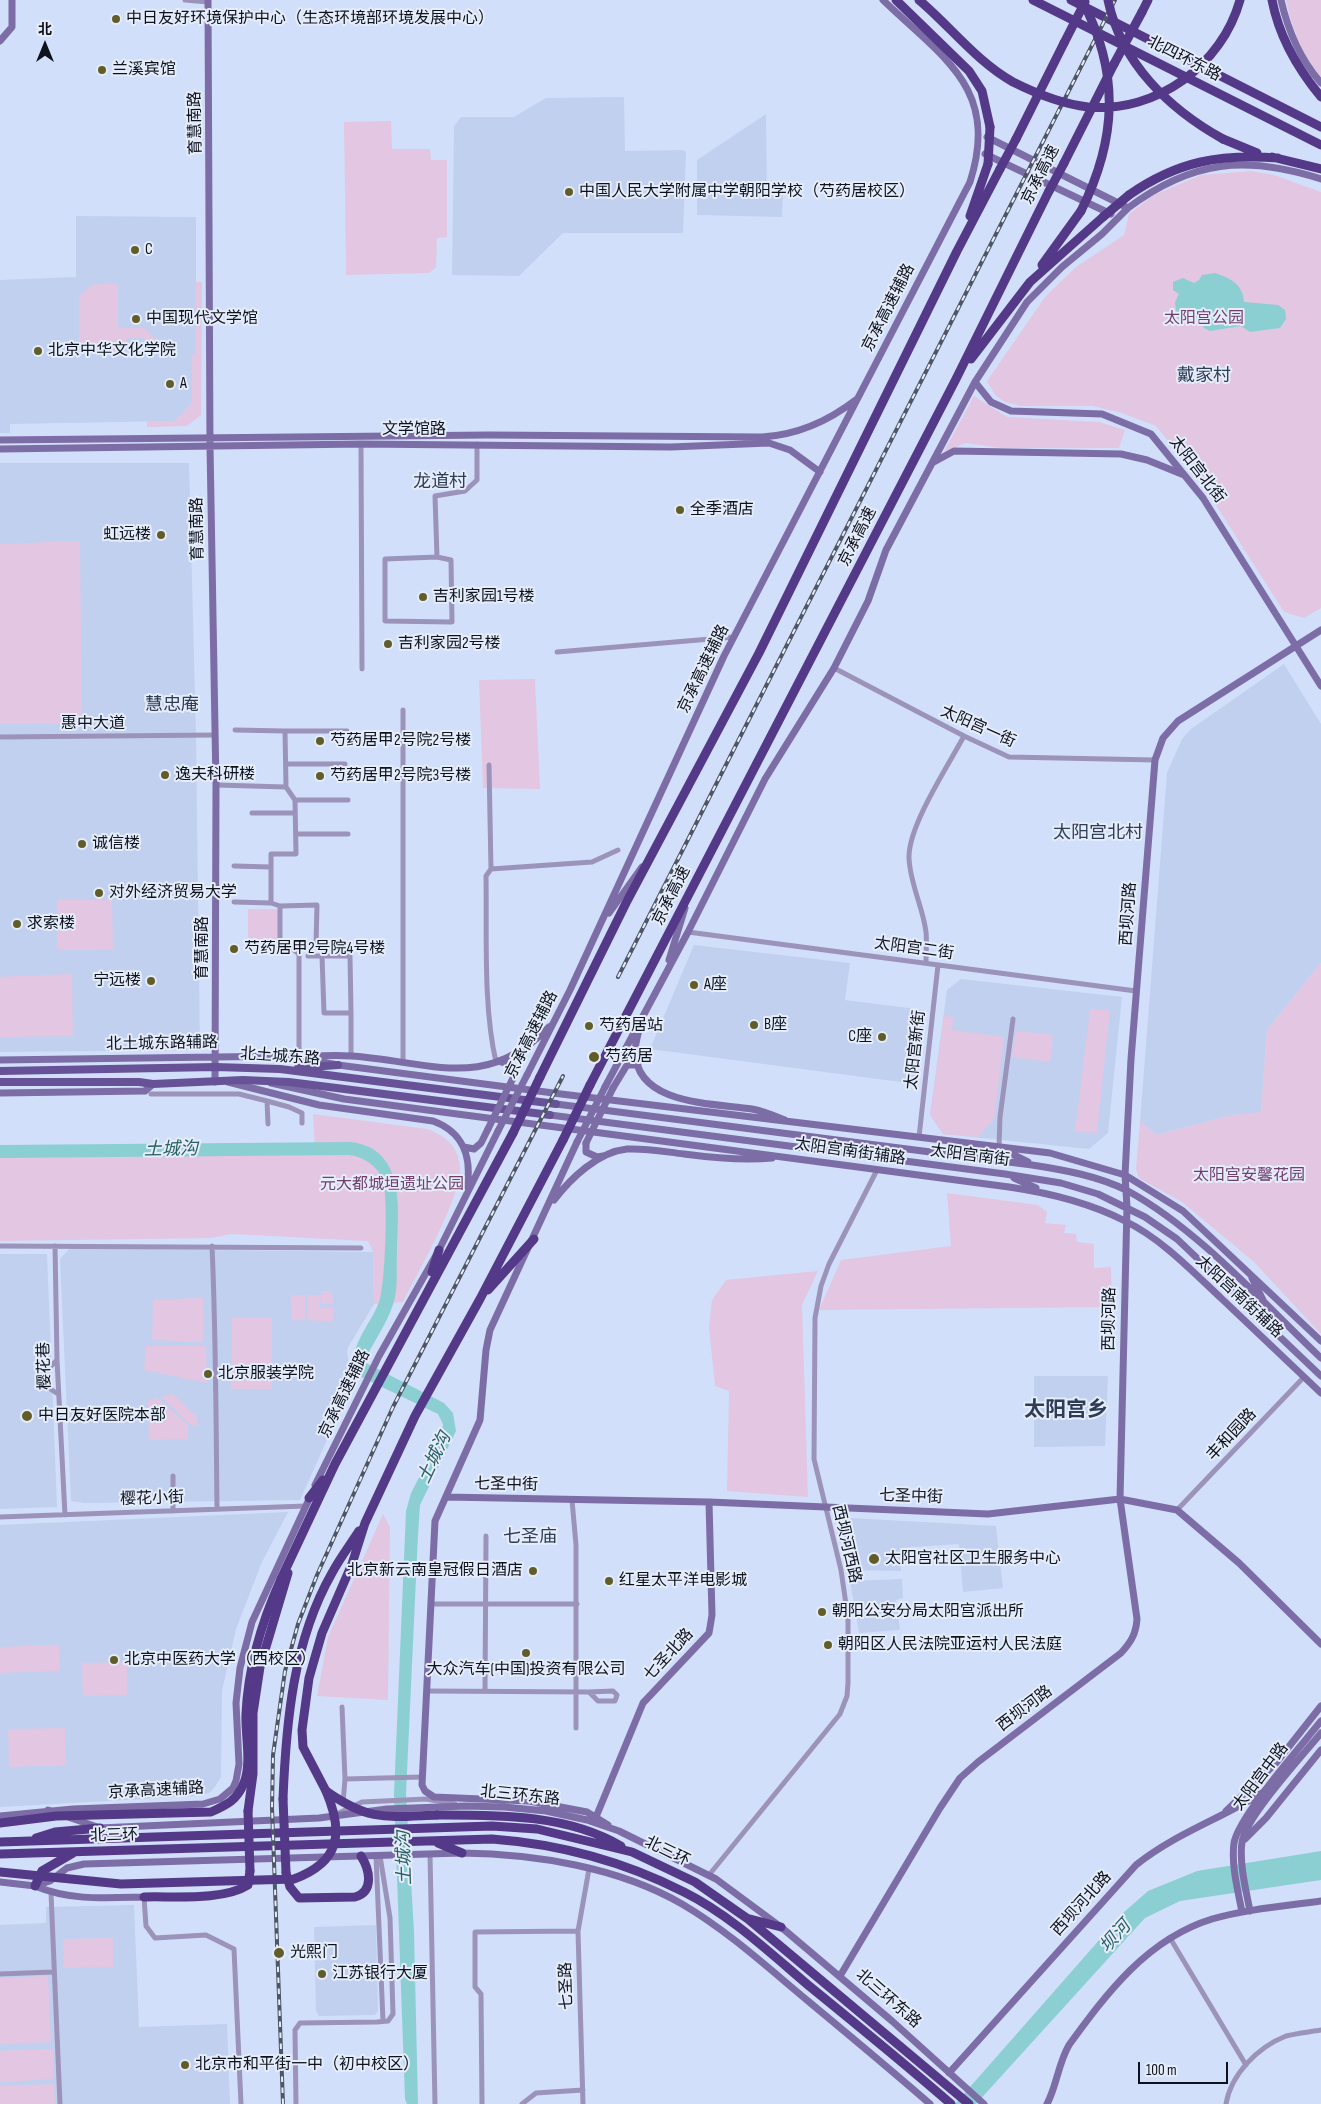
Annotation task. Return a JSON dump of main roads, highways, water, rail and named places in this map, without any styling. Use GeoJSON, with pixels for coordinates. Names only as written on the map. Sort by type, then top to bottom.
{"type":"FeatureCollection","features":[{"type":"Feature","properties":{"kind":"highway"},"geometry":{"type":"LineString","coordinates":[[896,0],[969,71],[982,91],[990,127],[988,164],[957,251]]}},
{"type":"Feature","properties":{"kind":"highway"},"geometry":{"type":"LineString","coordinates":[[919,0],[963,41],[1012,81],[1041,95],[1068,104],[1090,107],[1113,107],[1139,102],[1186,79],[1204,64],[1217,47],[1228,29],[1240,0]]}},
{"type":"Feature","properties":{"kind":"highway","name":"北四环东路"},"geometry":{"type":"LineString","coordinates":[[1033,0],[1321,145]]}},
{"type":"Feature","properties":{"kind":"highway","name":"北四环东路"},"geometry":{"type":"LineString","coordinates":[[1071,0],[1321,127]]}},
{"type":"Feature","properties":{"kind":"highway"},"geometry":{"type":"LineString","coordinates":[[956,379],[1081,211],[1096,182],[1103,160],[1110,117],[1106,66],[1094,26],[1082,0]]}},
{"type":"Feature","properties":{"kind":"highway"},"geometry":{"type":"LineString","coordinates":[[0,1823],[56,1816],[211,1812],[228,1805],[237,1796],[245,1781],[246,1714],[252,1667],[266,1612],[297,1544],[335,1464],[513,1133],[656,846],[759,653],[957,251],[1086,0]]}},
{"type":"Feature","properties":{"kind":"highway"},"geometry":{"type":"LineString","coordinates":[[1108,0],[1118,30],[1129,52],[1151,84],[1169,104],[1194,123],[1222,140],[1247,150],[1321,169]]}},
{"type":"Feature","properties":{"kind":"highway","name":"京承高速"},"geometry":{"type":"LineString","coordinates":[[480,1300],[956,379],[1049,192],[1148,0]]}},
{"type":"Feature","properties":{"kind":"highway"},"geometry":{"type":"LineString","coordinates":[[1272,0],[1283,38],[1301,73],[1321,97]]}},
{"type":"Feature","properties":{"kind":"highway"},"geometry":{"type":"LineString","coordinates":[[1030,282],[1103,217],[1150,180],[1195,162],[1248,156],[1278,158]]}},
{"type":"Feature","properties":{"kind":"highway"},"geometry":{"type":"LineString","coordinates":[[0,1872],[121,1884],[294,1879],[311,1872],[323,1864],[336,1841],[337,1824],[326,1791],[303,1747],[302,1730],[315,1652],[352,1564],[365,1522],[430,1386],[480,1300],[534,1239]]}},
{"type":"Feature","properties":{"kind":"highway"},"geometry":{"type":"LineString","coordinates":[[425,1294],[439,1250]]}},
{"type":"Feature","properties":{"kind":"highway"},"geometry":{"type":"LineString","coordinates":[[307,1502],[335,1464]]}},
{"type":"Feature","properties":{"kind":"highway"},"geometry":{"type":"LineString","coordinates":[[361,1856],[366,1863],[369,1878],[367,1889],[363,1895],[355,1897],[299,1898],[290,1887],[286,1872],[283,1799],[285,1753],[290,1709],[303,1644],[331,1573],[365,1522]]}},
{"type":"Feature","properties":{"kind":"highway"},"geometry":{"type":"LineString","coordinates":[[144,1897],[218,1895],[239,1891],[248,1885],[250,1870],[248,1811],[253,1774],[253,1713],[260,1667],[297,1544]]}},
{"type":"Feature","properties":{"kind":"highway"},"geometry":{"type":"LineString","coordinates":[[326,1791],[349,1807],[362,1813],[385,1817],[497,1815],[550,1821],[600,1834],[632,1852]]}},
{"type":"Feature","properties":{"kind":"highway","name":"北三环"},"geometry":{"type":"LineString","coordinates":[[0,1842],[492,1826],[537,1830],[632,1852],[694,1882],[748,1919],[969,2104]]}},
{"type":"Feature","properties":{"kind":"highway"},"geometry":{"type":"LineString","coordinates":[[24,1842],[55,1832],[100,1828]]}},
{"type":"Feature","properties":{"kind":"highway","name":"北三环"},"geometry":{"type":"LineString","coordinates":[[0,1854],[492,1839],[531,1842],[563,1848],[615,1864],[685,1892],[741,1928],[951,2104]]}},
{"type":"Feature","properties":{"kind":"highway"},"geometry":{"type":"LineString","coordinates":[[433,1841],[462,1853]]}},
{"type":"Feature","properties":{"kind":"highway"},"geometry":{"type":"LineString","coordinates":[[35,1886],[42,1871],[76,1852]]}},
{"type":"Feature","properties":{"kind":"highway"},"geometry":{"type":"LineString","coordinates":[[748,1919],[781,1927]]}},
{"type":"Feature","properties":{"kind":"main road"},"geometry":{"type":"LineString","coordinates":[[280,1069],[338,1065]]}},
{"type":"Feature","properties":{"kind":"main road","name":"北土城东路"},"geometry":{"type":"LineString","coordinates":[[0,1071],[216,1067],[280,1069],[556,1104]]}},
{"type":"Feature","properties":{"kind":"main road","name":"北土城东路"},"geometry":{"type":"LineString","coordinates":[[0,1082],[140,1082],[153,1084],[264,1081],[336,1087],[550,1116]]}},
{"type":"Feature","properties":{"kind":"water"},"geometry":{"type":"Polygon","coordinates":[[[1215,273],[1226,277],[1238,286],[1244,302],[1278,305],[1285,310],[1286,319],[1280,328],[1250,332],[1241,326],[1210,331],[1204,328],[1197,319],[1177,318],[1175,302],[1179,294],[1173,290],[1173,282],[1183,278],[1194,283],[1202,275],[1215,273]]]}},
{"type":"Feature","properties":{"kind":"water","name":"土城沟"},"geometry":{"type":"Polygon","coordinates":[[[351,1142],[369,1147],[382,1157],[390,1169],[398,1201],[395,1297],[387,1320],[367,1356],[366,1363],[444,1403],[453,1413],[456,1431],[420,1505],[418,1535],[406,1794],[414,1932],[418,2104],[407,2104],[405,2099],[394,1794],[406,1511],[411,1493],[442,1433],[443,1424],[438,1414],[359,1376],[355,1366],[356,1347],[376,1308],[382,1290],[386,1218],[382,1178],[368,1162],[359,1157],[349,1155],[0,1158],[0,1145],[351,1142]]]}},
{"type":"Feature","properties":{"kind":"water","name":"坝河"},"geometry":{"type":"Polygon","coordinates":[[[1321,1851],[1321,1880],[1180,1901],[1145,1918],[976,2104],[955,2104],[1123,1913],[1148,1891],[1197,1871],[1321,1851]]]}},
{"type":"Feature","properties":{"kind":"railway"},"geometry":{"type":"LineString","coordinates":[[618,977],[1115,0]]}},
{"type":"Feature","properties":{"kind":"railway"},"geometry":{"type":"LineString","coordinates":[[283,2104],[272,1808],[273,1755],[285,1671],[298,1624],[317,1575],[393,1407],[563,1076]]}},
{"type":"Feature","properties":{"kind":"place","name":"中日友好环境保护中心（生态环境部环境发展中心）"},"geometry":{"type":"Point","coordinates":[116,19]}},
{"type":"Feature","properties":{"kind":"place","name":"兰溪宾馆"},"geometry":{"type":"Point","coordinates":[102,70]}},
{"type":"Feature","properties":{"kind":"place","name":"中国人民大学附属中学朝阳学校（芍药居校区）"},"geometry":{"type":"Point","coordinates":[569,192]}},
{"type":"Feature","properties":{"kind":"place","name":"C"},"geometry":{"type":"Point","coordinates":[135,250]}},
{"type":"Feature","properties":{"kind":"place","name":"中国现代文学馆"},"geometry":{"type":"Point","coordinates":[136,319]}},
{"type":"Feature","properties":{"kind":"place","name":"北京中华文化学院"},"geometry":{"type":"Point","coordinates":[38,351]}},
{"type":"Feature","properties":{"kind":"place","name":"A"},"geometry":{"type":"Point","coordinates":[170,384]}},
{"type":"Feature","properties":{"kind":"place","name":"全季酒店"},"geometry":{"type":"Point","coordinates":[680,510]}},
{"type":"Feature","properties":{"kind":"place","name":"虹远楼"},"geometry":{"type":"Point","coordinates":[161,535]}},
{"type":"Feature","properties":{"kind":"place","name":"吉利家园1号楼"},"geometry":{"type":"Point","coordinates":[423,597]}},
{"type":"Feature","properties":{"kind":"place","name":"吉利家园2号楼"},"geometry":{"type":"Point","coordinates":[388,644]}},
{"type":"Feature","properties":{"kind":"place","name":"芍药居甲2号院2号楼"},"geometry":{"type":"Point","coordinates":[320,741]}},
{"type":"Feature","properties":{"kind":"place","name":"逸夫科研楼"},"geometry":{"type":"Point","coordinates":[165,775]}},
{"type":"Feature","properties":{"kind":"place","name":"芍药居甲2号院3号楼"},"geometry":{"type":"Point","coordinates":[320,776]}},
{"type":"Feature","properties":{"kind":"place","name":"诚信楼"},"geometry":{"type":"Point","coordinates":[82,844]}},
{"type":"Feature","properties":{"kind":"place","name":"对外经济贸易大学"},"geometry":{"type":"Point","coordinates":[99,893]}},
{"type":"Feature","properties":{"kind":"place","name":"求索楼"},"geometry":{"type":"Point","coordinates":[17,924]}},
{"type":"Feature","properties":{"kind":"place","name":"芍药居甲2号院4号楼"},"geometry":{"type":"Point","coordinates":[234,949]}},
{"type":"Feature","properties":{"kind":"place","name":"宁远楼"},"geometry":{"type":"Point","coordinates":[151,981]}},
{"type":"Feature","properties":{"kind":"place","name":"A座"},"geometry":{"type":"Point","coordinates":[694,985]}},
{"type":"Feature","properties":{"kind":"place","name":"B座"},"geometry":{"type":"Point","coordinates":[754,1025]}},
{"type":"Feature","properties":{"kind":"place","name":"芍药居站"},"geometry":{"type":"Point","coordinates":[589,1026]}},
{"type":"Feature","properties":{"kind":"place","name":"C座"},"geometry":{"type":"Point","coordinates":[882,1037]}},
{"type":"Feature","properties":{"kind":"place","name":"芍药居"},"geometry":{"type":"Point","coordinates":[594,1057]}},
{"type":"Feature","properties":{"kind":"place","name":"北京服装学院"},"geometry":{"type":"Point","coordinates":[208,1374]}},
{"type":"Feature","properties":{"kind":"place","name":"中日友好医院本部"},"geometry":{"type":"Point","coordinates":[27,1416]}},
{"type":"Feature","properties":{"kind":"place","name":"太阳宫社区卫生服务中心"},"geometry":{"type":"Point","coordinates":[874,1559]}},
{"type":"Feature","properties":{"kind":"place","name":"北京新云南皇冠假日酒店"},"geometry":{"type":"Point","coordinates":[533,1571]}},
{"type":"Feature","properties":{"kind":"place","name":"红星太平洋电影城"},"geometry":{"type":"Point","coordinates":[609,1581]}},
{"type":"Feature","properties":{"kind":"place","name":"朝阳公安分局太阳宫派出所"},"geometry":{"type":"Point","coordinates":[822,1612]}},
{"type":"Feature","properties":{"kind":"place","name":"朝阳区人民法院亚运村人民法庭"},"geometry":{"type":"Point","coordinates":[828,1645]}},
{"type":"Feature","properties":{"kind":"place","name":"大众汽车(中国)投资有限公司"},"geometry":{"type":"Point","coordinates":[526,1653]}},
{"type":"Feature","properties":{"kind":"place","name":"北京中医药大学（西校区）"},"geometry":{"type":"Point","coordinates":[114,1660]}},
{"type":"Feature","properties":{"kind":"place","name":"光熙门"},"geometry":{"type":"Point","coordinates":[279,1953]}},
{"type":"Feature","properties":{"kind":"place","name":"江苏银行大厦"},"geometry":{"type":"Point","coordinates":[322,1974]}},
{"type":"Feature","properties":{"kind":"place","name":"北京市和平街一中（初中校区）"},"geometry":{"type":"Point","coordinates":[185,2065]}},
{"type":"Feature","properties":{"kind":"district","name":"戴家村"},"geometry":{"type":"Point","coordinates":[1204,376]}},
{"type":"Feature","properties":{"kind":"district","name":"龙道村"},"geometry":{"type":"Point","coordinates":[440,482]}},
{"type":"Feature","properties":{"kind":"district","name":"慧忠庵"},"geometry":{"type":"Point","coordinates":[172,705]}},
{"type":"Feature","properties":{"kind":"district","name":"太阳宫北村"},"geometry":{"type":"Point","coordinates":[1098,833]}},
{"type":"Feature","properties":{"kind":"district","name":"太阳宫乡"},"geometry":{"type":"Point","coordinates":[1066,1411]}},
{"type":"Feature","properties":{"kind":"district","name":"七圣庙"},"geometry":{"type":"Point","coordinates":[530,1537]}},
{"type":"Feature","properties":{"kind":"park label","name":"太阳宫公园"},"geometry":{"type":"Point","coordinates":[1204,319]}},
{"type":"Feature","properties":{"kind":"park label","name":"太阳宫安馨花园"},"geometry":{"type":"Point","coordinates":[1249,1176]}},
{"type":"Feature","properties":{"kind":"park label","name":"元大都城垣遗址公园"},"geometry":{"type":"Point","coordinates":[392,1185]}}]}
